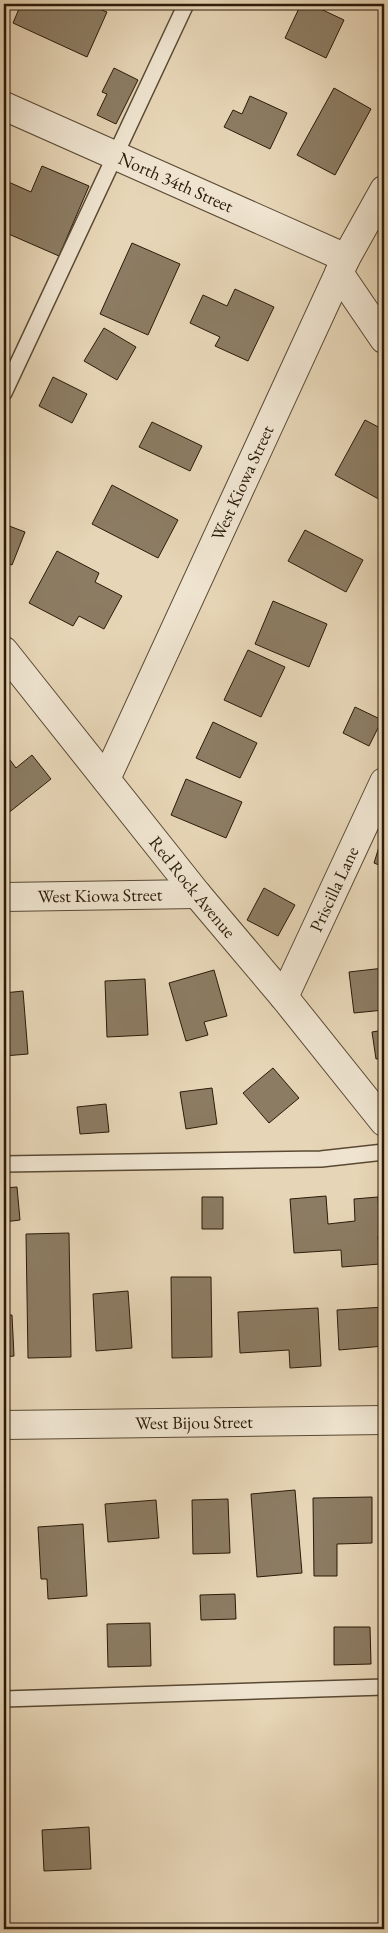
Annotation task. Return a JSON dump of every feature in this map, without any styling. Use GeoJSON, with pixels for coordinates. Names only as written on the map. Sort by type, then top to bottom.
{"type":"FeatureCollection","features":[{"type":"Feature","properties":{"kind":"street","name":"North 34th Street"},"geometry":{"type":"LineString","coordinates":[[4,106],[116,157],[343,266]]}},
{"type":"Feature","properties":{"kind":"street","name":"West Kiowa Street"},"geometry":{"type":"LineString","coordinates":[[106,778],[343,266],[384,190]]}},
{"type":"Feature","properties":{"kind":"street"},"geometry":{"type":"LineString","coordinates":[[343,266],[384,340]]}},
{"type":"Feature","properties":{"kind":"street","name":"Red Rock Avenue"},"geometry":{"type":"LineString","coordinates":[[4,651],[197,894],[384,1122]]}},
{"type":"Feature","properties":{"kind":"street","name":"Priscilla Lane"},"geometry":{"type":"LineString","coordinates":[[284,998],[384,782]]}},
{"type":"Feature","properties":{"kind":"street","name":"West Kiowa Street"},"geometry":{"type":"LineString","coordinates":[[4,897],[197,894]]}},
{"type":"Feature","properties":{"kind":"street","name":"West Bijou Street"},"geometry":{"type":"LineString","coordinates":[[4,1425],[384,1420]]}},
{"type":"Feature","properties":{"kind":"lane"},"geometry":{"type":"LineString","coordinates":[[4,393],[186,4]]}},
{"type":"Feature","properties":{"kind":"lane"},"geometry":{"type":"LineString","coordinates":[[4,1164],[321,1159],[384,1152]]}},
{"type":"Feature","properties":{"kind":"lane"},"geometry":{"type":"LineString","coordinates":[[4,1699],[384,1687]]}},
{"type":"Feature","properties":{"kind":"building"},"geometry":{"type":"Polygon","coordinates":[[[21,4],[88,4],[107,12],[87,57],[13,23],[21,4]]]}},
{"type":"Feature","properties":{"kind":"building"},"geometry":{"type":"Polygon","coordinates":[[[301,4],[310,4],[344,20],[326,58],[285,38],[301,4]]]}},
{"type":"Feature","properties":{"kind":"building"},"geometry":{"type":"Polygon","coordinates":[[[114,68],[138,80],[116,124],[97,115],[107,94],[102,92],[114,68]]]}},
{"type":"Feature","properties":{"kind":"building"},"geometry":{"type":"Polygon","coordinates":[[[334,88],[371,109],[335,175],[297,155],[334,88]]]}},
{"type":"Feature","properties":{"kind":"building"},"geometry":{"type":"Polygon","coordinates":[[[250,96],[287,113],[270,149],[224,127],[233,110],[242,114],[250,96]]]}},
{"type":"Feature","properties":{"kind":"building"},"geometry":{"type":"Polygon","coordinates":[[[42,166],[89,186],[59,256],[4,232],[4,180],[31,192],[42,166]]]}},
{"type":"Feature","properties":{"kind":"building"},"geometry":{"type":"Polygon","coordinates":[[[132,243],[180,264],[148,335],[100,314],[132,243]]]}},
{"type":"Feature","properties":{"kind":"building"},"geometry":{"type":"Polygon","coordinates":[[[235,289],[274,307],[248,361],[215,346],[220,337],[190,323],[203,295],[227,306],[235,289]]]}},
{"type":"Feature","properties":{"kind":"building"},"geometry":{"type":"Polygon","coordinates":[[[104,328],[136,347],[117,380],[84,361],[104,328]]]}},
{"type":"Feature","properties":{"kind":"building"},"geometry":{"type":"Polygon","coordinates":[[[53,377],[87,394],[72,423],[39,406],[53,377]]]}},
{"type":"Feature","properties":{"kind":"building"},"geometry":{"type":"Polygon","coordinates":[[[365,420],[384,430],[384,502],[335,475],[365,420]]]}},
{"type":"Feature","properties":{"kind":"building"},"geometry":{"type":"Polygon","coordinates":[[[152,422],[202,446],[190,471],[139,447],[152,422]]]}},
{"type":"Feature","properties":{"kind":"building"},"geometry":{"type":"Polygon","coordinates":[[[112,485],[178,520],[158,558],[92,524],[112,485]]]}},
{"type":"Feature","properties":{"kind":"building"},"geometry":{"type":"Polygon","coordinates":[[[4,524],[25,532],[12,565],[4,562],[4,524]]]}},
{"type":"Feature","properties":{"kind":"building"},"geometry":{"type":"Polygon","coordinates":[[[305,530],[363,560],[346,592],[288,561],[305,530]]]}},
{"type":"Feature","properties":{"kind":"building"},"geometry":{"type":"Polygon","coordinates":[[[57,551],[99,573],[95,582],[122,596],[104,629],[79,616],[73,626],[29,603],[57,551]]]}},
{"type":"Feature","properties":{"kind":"building"},"geometry":{"type":"Polygon","coordinates":[[[273,601],[327,624],[309,667],[255,644],[273,601]]]}},
{"type":"Feature","properties":{"kind":"building"},"geometry":{"type":"Polygon","coordinates":[[[248,650],[285,667],[261,717],[224,700],[248,650]]]}},
{"type":"Feature","properties":{"kind":"building"},"geometry":{"type":"Polygon","coordinates":[[[355,707],[382,720],[369,746],[343,733],[355,707]]]}},
{"type":"Feature","properties":{"kind":"building"},"geometry":{"type":"Polygon","coordinates":[[[213,722],[257,743],[240,778],[196,758],[213,722]]]}},
{"type":"Feature","properties":{"kind":"building"},"geometry":{"type":"Polygon","coordinates":[[[32,755],[51,779],[7,814],[4,810],[4,759],[7,756],[16,768],[32,755]]]}},
{"type":"Feature","properties":{"kind":"building"},"geometry":{"type":"Polygon","coordinates":[[[186,779],[242,802],[226,838],[171,815],[186,779]]]}},
{"type":"Feature","properties":{"kind":"building"},"geometry":{"type":"Polygon","coordinates":[[[384,834],[384,867],[374,863],[384,834]]]}},
{"type":"Feature","properties":{"kind":"building"},"geometry":{"type":"Polygon","coordinates":[[[264,888],[295,905],[278,936],[247,920],[264,888]]]}},
{"type":"Feature","properties":{"kind":"building"},"geometry":{"type":"Polygon","coordinates":[[[384,968],[384,1010],[354,1013],[349,972],[384,968]]]}},
{"type":"Feature","properties":{"kind":"building"},"geometry":{"type":"Polygon","coordinates":[[[214,970],[227,1016],[204,1022],[208,1035],[186,1041],[169,983],[214,970]]]}},
{"type":"Feature","properties":{"kind":"building"},"geometry":{"type":"Polygon","coordinates":[[[145,979],[148,1035],[107,1037],[105,981],[145,979]]]}},
{"type":"Feature","properties":{"kind":"building"},"geometry":{"type":"Polygon","coordinates":[[[23,991],[28,1054],[4,1056],[4,993],[23,991]]]}},
{"type":"Feature","properties":{"kind":"building"},"geometry":{"type":"Polygon","coordinates":[[[384,1030],[384,1058],[376,1059],[372,1032],[384,1030]]]}},
{"type":"Feature","properties":{"kind":"building"},"geometry":{"type":"Polygon","coordinates":[[[273,1068],[299,1098],[269,1123],[243,1093],[273,1068]]]}},
{"type":"Feature","properties":{"kind":"building"},"geometry":{"type":"Polygon","coordinates":[[[212,1088],[217,1124],[186,1129],[180,1092],[212,1088]]]}},
{"type":"Feature","properties":{"kind":"building"},"geometry":{"type":"Polygon","coordinates":[[[106,1104],[109,1132],[80,1134],[77,1107],[106,1104]]]}},
{"type":"Feature","properties":{"kind":"building"},"geometry":{"type":"Polygon","coordinates":[[[17,1187],[20,1220],[4,1222],[4,1188],[17,1187]]]}},
{"type":"Feature","properties":{"kind":"building"},"geometry":{"type":"Polygon","coordinates":[[[326,1196],[328,1224],[355,1221],[354,1199],[378,1197],[381,1236],[378,1236],[380,1264],[342,1267],[341,1250],[294,1253],[290,1199],[326,1196]]]}},
{"type":"Feature","properties":{"kind":"building"},"geometry":{"type":"Polygon","coordinates":[[[202,1197],[223,1197],[223,1229],[202,1229],[202,1197]]]}},
{"type":"Feature","properties":{"kind":"building"},"geometry":{"type":"Polygon","coordinates":[[[69,1233],[71,1357],[28,1358],[26,1234],[69,1233]]]}},
{"type":"Feature","properties":{"kind":"building"},"geometry":{"type":"Polygon","coordinates":[[[171,1277],[211,1277],[212,1357],[172,1358],[171,1277]]]}},
{"type":"Feature","properties":{"kind":"building"},"geometry":{"type":"Polygon","coordinates":[[[128,1291],[132,1348],[96,1351],[93,1294],[128,1291]]]}},
{"type":"Feature","properties":{"kind":"building"},"geometry":{"type":"Polygon","coordinates":[[[384,1307],[384,1346],[339,1350],[337,1310],[384,1307]]]}},
{"type":"Feature","properties":{"kind":"building"},"geometry":{"type":"Polygon","coordinates":[[[318,1308],[321,1366],[290,1368],[289,1350],[240,1353],[238,1312],[318,1308]]]}},
{"type":"Feature","properties":{"kind":"building"},"geometry":{"type":"Polygon","coordinates":[[[4,1315],[12,1315],[14,1356],[4,1357],[4,1315]]]}},
{"type":"Feature","properties":{"kind":"building"},"geometry":{"type":"Polygon","coordinates":[[[295,1490],[302,1573],[257,1577],[251,1494],[295,1490]]]}},
{"type":"Feature","properties":{"kind":"building"},"geometry":{"type":"Polygon","coordinates":[[[372,1497],[372,1543],[337,1544],[337,1576],[314,1576],[313,1498],[372,1497]]]}},
{"type":"Feature","properties":{"kind":"building"},"geometry":{"type":"Polygon","coordinates":[[[228,1499],[230,1553],[193,1554],[192,1500],[228,1499]]]}},
{"type":"Feature","properties":{"kind":"building"},"geometry":{"type":"Polygon","coordinates":[[[156,1500],[159,1538],[108,1542],[105,1504],[156,1500]]]}},
{"type":"Feature","properties":{"kind":"building"},"geometry":{"type":"Polygon","coordinates":[[[83,1524],[87,1596],[48,1599],[47,1579],[41,1579],[38,1527],[83,1524]]]}},
{"type":"Feature","properties":{"kind":"building"},"geometry":{"type":"Polygon","coordinates":[[[235,1594],[236,1619],[201,1620],[200,1595],[235,1594]]]}},
{"type":"Feature","properties":{"kind":"building"},"geometry":{"type":"Polygon","coordinates":[[[150,1623],[151,1666],[108,1667],[107,1624],[150,1623]]]}},
{"type":"Feature","properties":{"kind":"building"},"geometry":{"type":"Polygon","coordinates":[[[334,1627],[370,1627],[371,1664],[334,1665],[334,1627]]]}},
{"type":"Feature","properties":{"kind":"building"},"geometry":{"type":"Polygon","coordinates":[[[89,1827],[91,1869],[44,1871],[42,1830],[89,1827]]]}}]}
